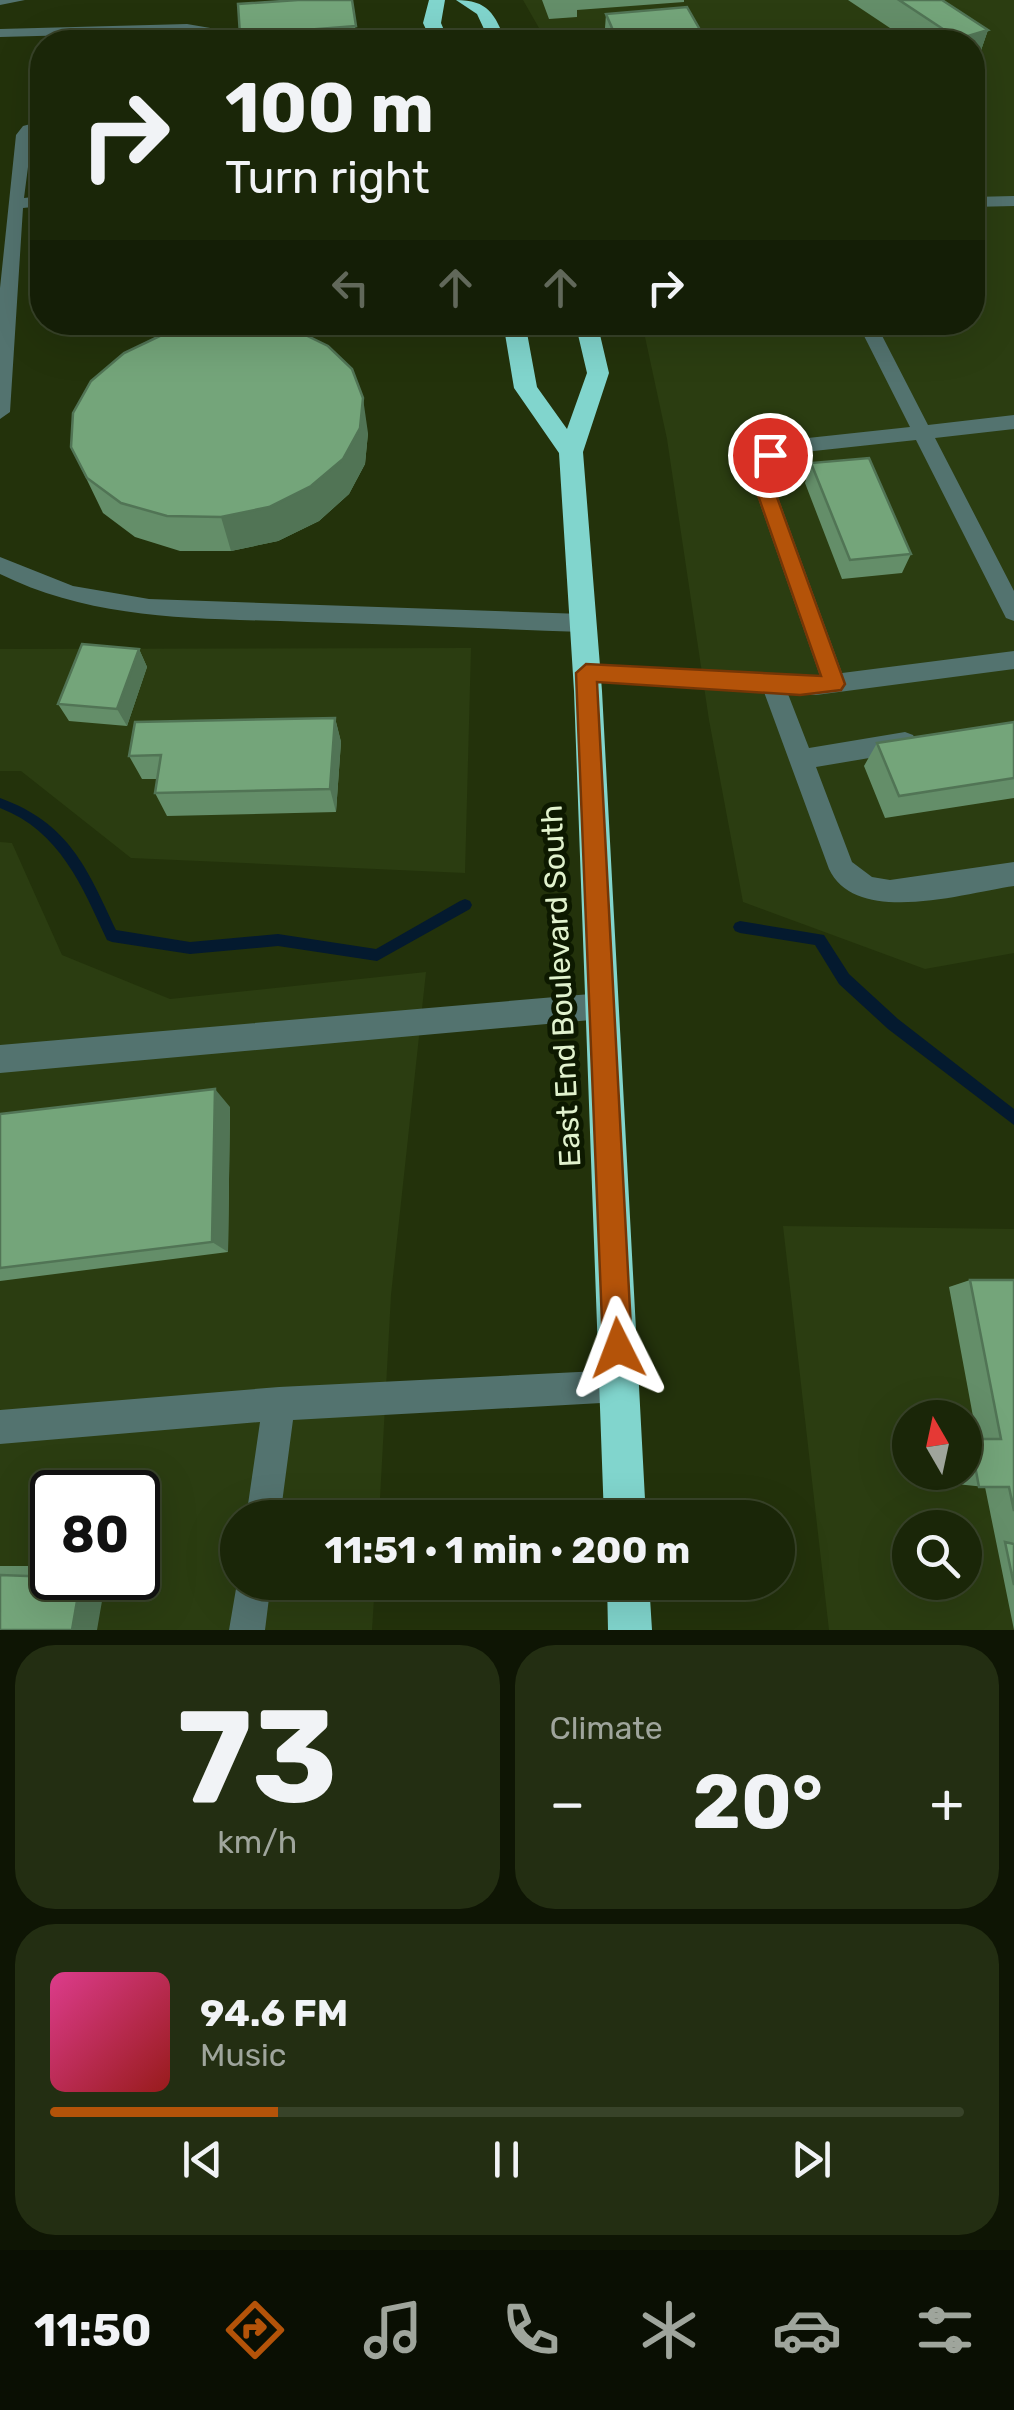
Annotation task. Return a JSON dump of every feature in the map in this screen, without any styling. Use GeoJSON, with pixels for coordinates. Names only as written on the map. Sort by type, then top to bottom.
{"type":"FeatureCollection","features":[{"type":"Feature","properties":{"kind":"highway"},"geometry":{"type":"LineString","coordinates":[[436,30],[432,23],[438,0]]}},
{"type":"Feature","properties":{"kind":"highway"},"geometry":{"type":"LineString","coordinates":[[464,0],[484,12],[492,30]]}},
{"type":"Feature","properties":{"kind":"highway"},"geometry":{"type":"LineString","coordinates":[[516,335],[526,388],[571,452]]}},
{"type":"Feature","properties":{"kind":"highway","name":"East End Boulevard South"},"geometry":{"type":"LineString","coordinates":[[589,335],[598,373],[571,452],[586,673],[624,1500]]}},
{"type":"Feature","properties":{"kind":"highway"},"geometry":{"type":"LineString","coordinates":[[629,1600],[630,1630]]}},
{"type":"Feature","properties":{"kind":"street"},"geometry":{"type":"LineString","coordinates":[[0,0],[18,0]]}},
{"type":"Feature","properties":{"kind":"street"},"geometry":{"type":"LineString","coordinates":[[112,30],[202,30]]}},
{"type":"Feature","properties":{"kind":"street"},"geometry":{"type":"LineString","coordinates":[[0,33],[30,32]]}},
{"type":"Feature","properties":{"kind":"street"},"geometry":{"type":"LineString","coordinates":[[0,412],[15,204],[24,135],[30,129]]}},
{"type":"Feature","properties":{"kind":"street"},"geometry":{"type":"LineString","coordinates":[[985,202],[1014,201]]}},
{"type":"Feature","properties":{"kind":"street"},"geometry":{"type":"LineString","coordinates":[[15,204],[30,202]]}},
{"type":"Feature","properties":{"kind":"street"},"geometry":{"type":"LineString","coordinates":[[873,335],[1014,612]]}},
{"type":"Feature","properties":{"kind":"street"},"geometry":{"type":"LineString","coordinates":[[834,684],[761,478],[762,465],[780,448],[1014,422]]}},
{"type":"Feature","properties":{"kind":"street"},"geometry":{"type":"LineString","coordinates":[[0,565],[68,596],[158,608],[583,623]]}},
{"type":"Feature","properties":{"kind":"street"},"geometry":{"type":"LineString","coordinates":[[586,673],[834,684],[1014,660]]}},
{"type":"Feature","properties":{"kind":"street"},"geometry":{"type":"LineString","coordinates":[[773,684],[842,870],[853,882],[890,892],[1014,874]]}},
{"type":"Feature","properties":{"kind":"street"},"geometry":{"type":"LineString","coordinates":[[801,759],[936,737]]}},
{"type":"Feature","properties":{"kind":"street"},"geometry":{"type":"LineString","coordinates":[[0,1059],[602,1006]]}},
{"type":"Feature","properties":{"kind":"street"},"geometry":{"type":"LineString","coordinates":[[0,1427],[279,1404],[619,1386]]}},
{"type":"Feature","properties":{"kind":"street"},"geometry":{"type":"LineString","coordinates":[[266,1500],[279,1404]]}},
{"type":"Feature","properties":{"kind":"street"},"geometry":{"type":"LineString","coordinates":[[246,1630],[251,1600]]}},
{"type":"Feature","properties":{"kind":"shaded area"},"geometry":{"type":"Polygon","coordinates":[[[523,0],[1014,0],[1014,953],[925,969],[743,902],[709,720],[667,439],[645,335],[985,335],[985,30],[540,30],[523,0]]]}},
{"type":"Feature","properties":{"kind":"shaded area"},"geometry":{"type":"Polygon","coordinates":[[[471,648],[465,873],[131,858],[21,771],[0,771],[0,649],[471,648]]]}},
{"type":"Feature","properties":{"kind":"shaded area"},"geometry":{"type":"Polygon","coordinates":[[[0,842],[12,843],[62,955],[170,999],[426,972],[391,1295],[380,1500],[220,1500],[220,1600],[374,1600],[372,1630],[0,1630],[0,842]]]}},
{"type":"Feature","properties":{"kind":"shaded area"},"geometry":{"type":"Polygon","coordinates":[[[783,1226],[1014,1229],[1014,1630],[829,1630],[783,1226]]]}},
{"type":"Feature","properties":{"kind":"building"},"geometry":{"type":"Polygon","coordinates":[[[352,0],[356,26],[240,30],[238,4],[352,0]]]}},
{"type":"Feature","properties":{"kind":"building"},"geometry":{"type":"Polygon","coordinates":[[[899,0],[942,0],[988,30],[944,30],[899,0]]]}},
{"type":"Feature","properties":{"kind":"building"},"geometry":{"type":"Polygon","coordinates":[[[687,7],[700,30],[613,30],[606,14],[687,7]]]}},
{"type":"Feature","properties":{"kind":"building"},"geometry":{"type":"Polygon","coordinates":[[[162,335],[305,335],[328,346],[352,369],[363,398],[360,428],[343,459],[311,486],[269,507],[221,517],[167,516],[121,503],[87,478],[71,447],[73,413],[91,381],[124,353],[162,335]]]}},
{"type":"Feature","properties":{"kind":"building"},"geometry":{"type":"Polygon","coordinates":[[[869,458],[911,554],[850,560],[811,463],[869,458]]]}},
{"type":"Feature","properties":{"kind":"building"},"geometry":{"type":"Polygon","coordinates":[[[82,644],[139,649],[117,709],[58,704],[82,644]]]}},
{"type":"Feature","properties":{"kind":"building"},"geometry":{"type":"Polygon","coordinates":[[[335,718],[330,789],[155,793],[161,755],[129,756],[135,722],[335,718]]]}},
{"type":"Feature","properties":{"kind":"building"},"geometry":{"type":"Polygon","coordinates":[[[1014,722],[1014,778],[899,796],[877,743],[1014,722]]]}},
{"type":"Feature","properties":{"kind":"building"},"geometry":{"type":"Polygon","coordinates":[[[215,1089],[212,1242],[0,1268],[0,1114],[215,1089]]]}},
{"type":"Feature","properties":{"kind":"building"},"geometry":{"type":"Polygon","coordinates":[[[970,1280],[1014,1280],[1014,1511],[1009,1487],[982,1487],[982,1439],[1001,1439],[970,1280]]]}},
{"type":"Feature","properties":{"kind":"building"},"geometry":{"type":"Polygon","coordinates":[[[1005,1542],[1014,1544],[1014,1585],[1005,1542]]]}},
{"type":"Feature","properties":{"kind":"building"},"geometry":{"type":"Polygon","coordinates":[[[0,1575],[30,1576],[30,1600],[77,1600],[72,1630],[0,1630],[0,1575]]]}},
{"type":"Feature","properties":{"kind":"waterway"},"geometry":{"type":"LineString","coordinates":[[0,803],[21,811],[56,838],[82,875],[112,936],[190,948],[278,940],[377,955],[465,905]]}},
{"type":"Feature","properties":{"kind":"waterway"},"geometry":{"type":"LineString","coordinates":[[740,927],[819,939],[844,979],[893,1024],[1014,1118]]}},
{"type":"Feature","properties":{"kind":"route"},"geometry":{"type":"LineString","coordinates":[[618,1348],[586,673],[800,686],[834,684],[761,478],[762,465],[770,455]]}}]}
